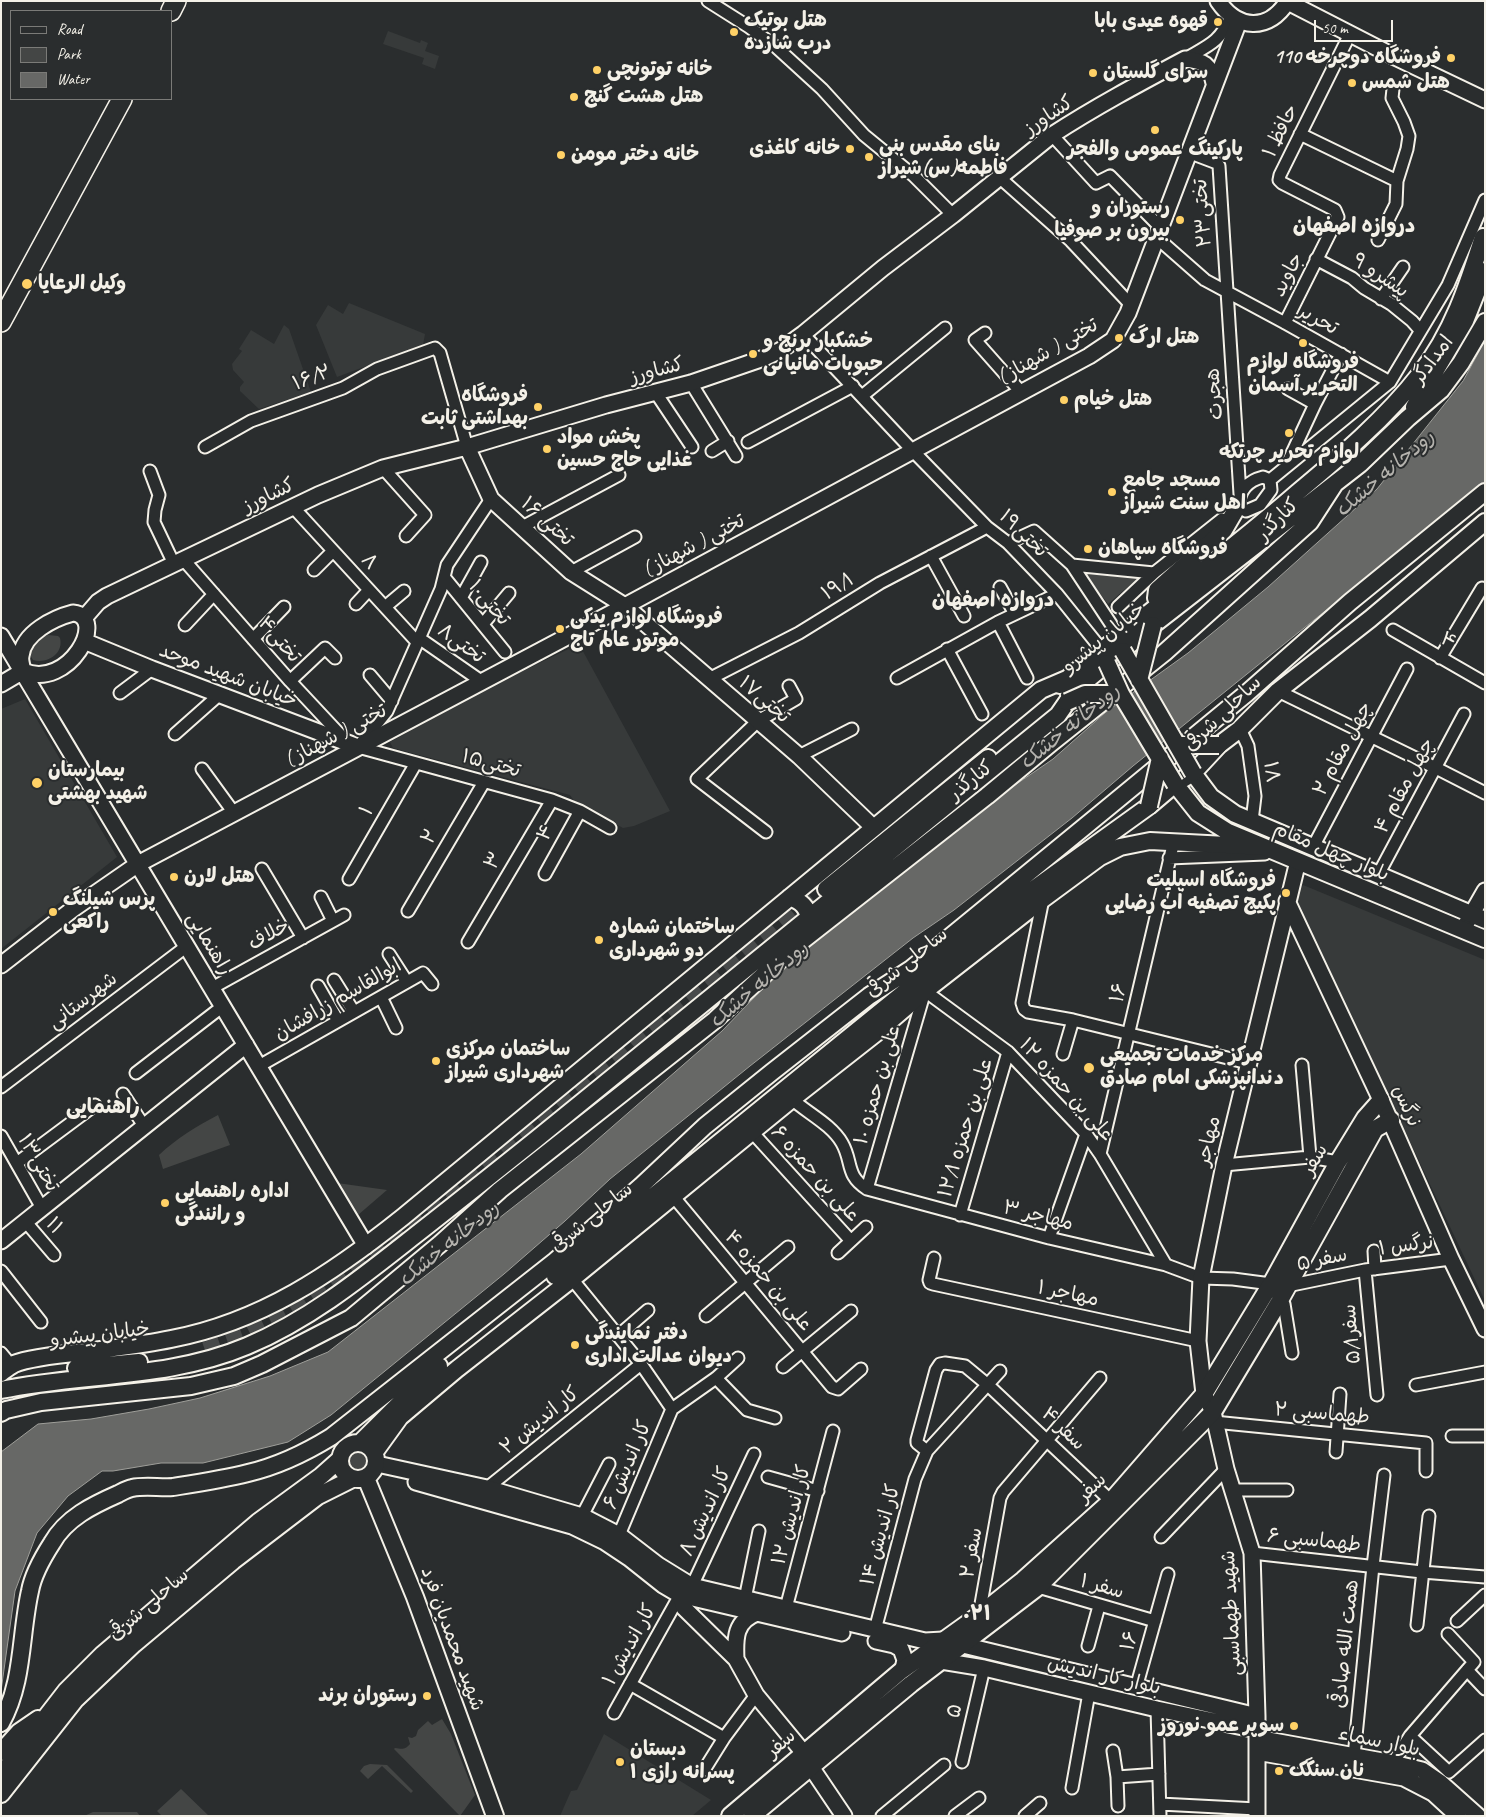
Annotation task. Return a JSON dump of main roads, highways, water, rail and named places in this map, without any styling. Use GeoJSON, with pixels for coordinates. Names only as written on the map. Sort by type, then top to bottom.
{"type":"FeatureCollection","features":[{"type":"Feature","properties":{"kind":"main road"},"geometry":{"type":"LineString","coordinates":[[1,322],[121,100]]}},
{"type":"Feature","properties":{"kind":"main road","name":"خیابان پیشرو"},"geometry":{"type":"LineString","coordinates":[[817,885],[890,835],[1071,689],[1120,644],[1159,604],[1244,538],[1328,467],[1391,407],[1421,373],[1456,314],[1465,293],[1483,237]]}},
{"type":"Feature","properties":{"kind":"main road"},"geometry":{"type":"LineString","coordinates":[[1408,418],[1465,321],[1485,271]]}},
{"type":"Feature","properties":{"kind":"main road","name":"امدادگر"},"geometry":{"type":"LineString","coordinates":[[1408,418],[1441,390],[1461,363],[1485,322]]}},
{"type":"Feature","properties":{"kind":"main road","name":"خیابان پیشرو"},"geometry":{"type":"LineString","coordinates":[[1120,644],[1153,625],[1334,485],[1360,464],[1408,418]]}},
{"type":"Feature","properties":{"kind":"main road","name":"کنارگذر"},"geometry":{"type":"LineString","coordinates":[[715,1020],[793,948],[980,802],[1164,653],[1310,522],[1334,485]]}},
{"type":"Feature","properties":{"kind":"main road"},"geometry":{"type":"LineString","coordinates":[[1,1723],[8,1712],[17,1679],[30,1589],[41,1562],[53,1541],[69,1522],[95,1504],[132,1488],[172,1487],[248,1473],[280,1464],[308,1451],[331,1437],[555,1261],[641,1186],[705,1126],[869,996],[911,969],[1232,705],[1350,602],[1485,492]]}},
{"type":"Feature","properties":{"kind":"main road"},"geometry":{"type":"LineString","coordinates":[[1159,604],[1156,598],[1157,590],[1224,530],[1239,500]]}},
{"type":"Feature","properties":{"kind":"main road","name":"ساحلی شرقی"},"geometry":{"type":"LineString","coordinates":[[360,1443],[425,1378],[687,1169],[776,1095],[1031,891],[1149,806],[1175,784],[1193,773],[1219,745],[1240,729],[1278,691],[1370,619],[1485,522]]}},
{"type":"Feature","properties":{"kind":"main road"},"geometry":{"type":"LineString","coordinates":[[1138,680],[1153,625]]}},
{"type":"Feature","properties":{"kind":"main road","name":"بلوار چهل مقام"},"geometry":{"type":"LineString","coordinates":[[1120,644],[1138,680],[1193,773],[1211,797],[1235,814],[1478,917]]}},
{"type":"Feature","properties":{"kind":"main road","name":"بلوار چهل مقام"},"geometry":{"type":"LineString","coordinates":[[1105,656],[1122,694],[1175,784],[1198,813],[1228,832],[1485,939]]}},
{"type":"Feature","properties":{"kind":"main road"},"geometry":{"type":"LineString","coordinates":[[1,1390],[27,1385],[179,1367],[241,1348],[282,1328],[341,1292],[668,1034],[1058,715],[1071,689]]}},
{"type":"Feature","properties":{"kind":"main road"},"geometry":{"type":"LineString","coordinates":[[822,907],[812,904],[805,892],[817,885],[874,828],[1041,690],[1071,689],[1086,694],[1122,694]]}},
{"type":"Feature","properties":{"kind":"main road"},"geometry":{"type":"LineString","coordinates":[[1177,746],[1219,745]]}},
{"type":"Feature","properties":{"kind":"main road"},"geometry":{"type":"LineString","coordinates":[[1149,806],[1160,758]]}},
{"type":"Feature","properties":{"kind":"main road","name":"ساحلی شرقی"},"geometry":{"type":"LineString","coordinates":[[1,1794],[75,1700],[134,1644],[233,1561],[318,1496],[368,1469],[400,1417],[457,1369],[572,1279],[792,1099],[875,1034],[925,991],[1043,899],[1100,858],[1120,847],[1150,841],[1174,841],[1272,850]]}},
{"type":"Feature","properties":{"kind":"main road"},"geometry":{"type":"LineString","coordinates":[[208,1338],[233,1322],[294,1294],[366,1246],[790,896],[817,885]]}},
{"type":"Feature","properties":{"kind":"main road"},"geometry":{"type":"LineString","coordinates":[[790,896],[803,904],[809,918]]}},
{"type":"Feature","properties":{"kind":"main road"},"geometry":{"type":"LineString","coordinates":[[687,1169],[708,1142],[737,1111],[887,996],[911,969]]}},
{"type":"Feature","properties":{"kind":"main road"},"geometry":{"type":"LineString","coordinates":[[508,1161],[533,1152],[570,1126],[681,1037],[715,1020]]}},
{"type":"Feature","properties":{"kind":"main road"},"geometry":{"type":"LineString","coordinates":[[1,1413],[6,1410],[41,1402],[191,1386],[234,1376],[262,1364],[351,1318],[440,1244],[500,1190],[715,1020]]}},
{"type":"Feature","properties":{"kind":"main road","name":"سفر"},"geometry":{"type":"LineString","coordinates":[[730,1816],[803,1752],[903,1669],[979,1615],[1023,1580],[1110,1501],[1204,1394],[1279,1285],[1370,1124],[1381,1100]]}},
{"type":"Feature","properties":{"kind":"main road","name":"سفر"},"geometry":{"type":"LineString","coordinates":[[752,1816],[940,1661],[1038,1587],[1213,1417],[1280,1302],[1279,1285],[1338,1162],[1370,1124],[1390,1120]]}},
{"type":"Feature","properties":{"kind":"main road"},"geometry":{"type":"LineString","coordinates":[[233,1322],[229,1332],[230,1338],[234,1344],[241,1348]]}},
{"type":"Feature","properties":{"kind":"main road"},"geometry":{"type":"LineString","coordinates":[[208,1338],[222,1334],[226,1348],[224,1354]]}},
{"type":"Feature","properties":{"kind":"main road","name":"خیابان پیشرو"},"geometry":{"type":"LineString","coordinates":[[2,1365],[16,1369],[24,1368],[88,1357],[137,1353],[208,1338]]}},
{"type":"Feature","properties":{"kind":"main road","name":"خیابان پیشرو"},"geometry":{"type":"LineString","coordinates":[[1,1385],[17,1379],[57,1370],[176,1357],[208,1338]]}},
{"type":"Feature","properties":{"kind":"main road"},"geometry":{"type":"LineString","coordinates":[[360,1443],[370,1448],[368,1469],[342,1472],[339,1460],[344,1449],[348,1445],[360,1443]]}},
{"type":"Feature","properties":{"kind":"main road","name":"ساحلی شرقی"},"geometry":{"type":"LineString","coordinates":[[1,1775],[48,1712],[103,1654],[258,1522],[339,1460]]}},
{"type":"Feature","properties":{"kind":"main road","name":"شهید محمدیان فرد"},"geometry":{"type":"LineString","coordinates":[[368,1469],[495,1816]]}},
{"type":"Feature","properties":{"kind":"main road"},"geometry":{"type":"LineString","coordinates":[[1,1752],[19,1732],[48,1712]]}},
{"type":"Feature","properties":{"kind":"water"},"geometry":{"type":"Polygon","coordinates":[[[1485,341],[1485,482],[1133,766],[1072,818],[954,910],[913,938],[610,1179],[504,1274],[331,1415],[288,1442],[203,1463],[161,1463],[102,1471],[68,1496],[37,1533],[15,1591],[1,1691],[1,1452],[38,1424],[91,1419],[200,1398],[270,1376],[328,1352],[581,1154],[722,1031],[794,956],[964,820],[1053,759],[1106,712],[1188,653],[1268,587],[1377,489],[1463,381],[1485,341]]]}},
{"type":"Feature","properties":{"kind":"tunnel"},"geometry":{"type":"LineString","coordinates":[[205,1350],[249,1334],[290,1313],[321,1293],[477,1173],[826,889]]}},
{"type":"Feature","properties":{"kind":"place","name":"قهوه عیدی بابا"},"geometry":{"type":"Point","coordinates":[1218,22]}},
{"type":"Feature","properties":{"kind":"place","name":"هتل بوتیک درب شازده"},"geometry":{"type":"Point","coordinates":[734,32]}},
{"type":"Feature","properties":{"kind":"place","name":"فروشگاه دوچرخه 110"},"geometry":{"type":"Point","coordinates":[1451,58]}},
{"type":"Feature","properties":{"kind":"place","name":"خانه توتونچی"},"geometry":{"type":"Point","coordinates":[597,70]}},
{"type":"Feature","properties":{"kind":"place","name":"سرای گلستان"},"geometry":{"type":"Point","coordinates":[1093,73]}},
{"type":"Feature","properties":{"kind":"place","name":"هتل شمس"},"geometry":{"type":"Point","coordinates":[1352,83]}},
{"type":"Feature","properties":{"kind":"place","name":"هتل هشت گنج"},"geometry":{"type":"Point","coordinates":[574,97]}},
{"type":"Feature","properties":{"kind":"place","name":"پارکینگ عمومی والفجر"},"geometry":{"type":"Point","coordinates":[1155,130]}},
{"type":"Feature","properties":{"kind":"place","name":"خانه کاغذی"},"geometry":{"type":"Point","coordinates":[850,149]}},
{"type":"Feature","properties":{"kind":"place","name":"خانه دختر مومن"},"geometry":{"type":"Point","coordinates":[561,155]}},
{"type":"Feature","properties":{"kind":"place","name":"بنای مقدس بنی فاطمه(س)شیراز"},"geometry":{"type":"Point","coordinates":[869,157]}},
{"type":"Feature","properties":{"kind":"place","name":"رستوران و بیرون بر صوفیا"},"geometry":{"type":"Point","coordinates":[1180,220]}},
{"type":"Feature","properties":{"kind":"place","name":"وکیل الرعایا"},"geometry":{"type":"Point","coordinates":[27,284]}},
{"type":"Feature","properties":{"kind":"place","name":"هتل ارگ"},"geometry":{"type":"Point","coordinates":[1119,338]}},
{"type":"Feature","properties":{"kind":"place","name":"فروشگاه لوازم التحریر آسمان"},"geometry":{"type":"Point","coordinates":[1303,343]}},
{"type":"Feature","properties":{"kind":"place","name":"خشکبار برنج و حبوبات مانیانی"},"geometry":{"type":"Point","coordinates":[753,354]}},
{"type":"Feature","properties":{"kind":"place","name":"هتل خیام"},"geometry":{"type":"Point","coordinates":[1064,400]}},
{"type":"Feature","properties":{"kind":"place","name":"فروشگاه بهداشتی ثابت"},"geometry":{"type":"Point","coordinates":[538,407]}},
{"type":"Feature","properties":{"kind":"place","name":"لوازم تحریر چرتکه"},"geometry":{"type":"Point","coordinates":[1289,433]}},
{"type":"Feature","properties":{"kind":"place","name":"پخش مواد غذایی حاج حسین"},"geometry":{"type":"Point","coordinates":[547,449]}},
{"type":"Feature","properties":{"kind":"place","name":"مسجد جامع اهل سنت شیراز"},"geometry":{"type":"Point","coordinates":[1112,492]}},
{"type":"Feature","properties":{"kind":"place","name":"فروشگاه سپاهان"},"geometry":{"type":"Point","coordinates":[1088,549]}},
{"type":"Feature","properties":{"kind":"place","name":"فروشگاه لوازم یدکی موتور عالم تاج"},"geometry":{"type":"Point","coordinates":[560,629]}},
{"type":"Feature","properties":{"kind":"place","name":"بیمارستان شهید بهشتی"},"geometry":{"type":"Point","coordinates":[37,783]}},
{"type":"Feature","properties":{"kind":"place","name":"هتل لارن"},"geometry":{"type":"Point","coordinates":[174,877]}},
{"type":"Feature","properties":{"kind":"place","name":"فروشگاه اسپلیت پکیج تصفیه اب رضایی"},"geometry":{"type":"Point","coordinates":[1286,893]}},
{"type":"Feature","properties":{"kind":"place","name":"پرس شیلنگ راکعی"},"geometry":{"type":"Point","coordinates":[53,912]}},
{"type":"Feature","properties":{"kind":"place","name":"ساختمان شماره دو شهرداری"},"geometry":{"type":"Point","coordinates":[599,940]}},
{"type":"Feature","properties":{"kind":"place","name":"ساختمان مرکزی شهرداری شیراز"},"geometry":{"type":"Point","coordinates":[436,1061]}},
{"type":"Feature","properties":{"kind":"place","name":"مرکز خدمات تجمیعی دندانپزشکی امام صادق"},"geometry":{"type":"Point","coordinates":[1089,1068]}},
{"type":"Feature","properties":{"kind":"place","name":"اداره راهنمایی و رانندگی"},"geometry":{"type":"Point","coordinates":[165,1203]}},
{"type":"Feature","properties":{"kind":"place","name":"دفتر نمایندگی دیوان عدالت اداری"},"geometry":{"type":"Point","coordinates":[575,1345]}},
{"type":"Feature","properties":{"kind":"place","name":"رستوران برند"},"geometry":{"type":"Point","coordinates":[427,1696]}},
{"type":"Feature","properties":{"kind":"place","name":"سوپر عمو نوروز"},"geometry":{"type":"Point","coordinates":[1294,1726]}},
{"type":"Feature","properties":{"kind":"place","name":"دبستان پسرانه رازی ۱"},"geometry":{"type":"Point","coordinates":[620,1762]}},
{"type":"Feature","properties":{"kind":"place","name":"نان سنگک"},"geometry":{"type":"Point","coordinates":[1279,1771]}},
{"type":"Feature","properties":{"kind":"district","name":"دروازه اصفهان"},"geometry":{"type":"Point","coordinates":[1354,226]}},
{"type":"Feature","properties":{"kind":"district","name":"دروازه اصفهان"},"geometry":{"type":"Point","coordinates":[993,600]}},
{"type":"Feature","properties":{"kind":"district","name":"راهنمایی"},"geometry":{"type":"Point","coordinates":[103,1107]}},
{"type":"Feature","properties":{"kind":"district","name":"۰۲۱"},"geometry":{"type":"Point","coordinates":[977,1614]}},
{"type":"Feature","properties":{"kind":"water label","name":"رودخانه خشک"},"geometry":{"type":"Point","coordinates":[1385,474]}},
{"type":"Feature","properties":{"kind":"water label","name":"رودخانه خشک"},"geometry":{"type":"Point","coordinates":[1070,727]}},
{"type":"Feature","properties":{"kind":"water label","name":"رودخانه خشک"},"geometry":{"type":"Point","coordinates":[759,985]}},
{"type":"Feature","properties":{"kind":"water label","name":"رودخانه خشک"},"geometry":{"type":"Point","coordinates":[449,1244]}}]}
